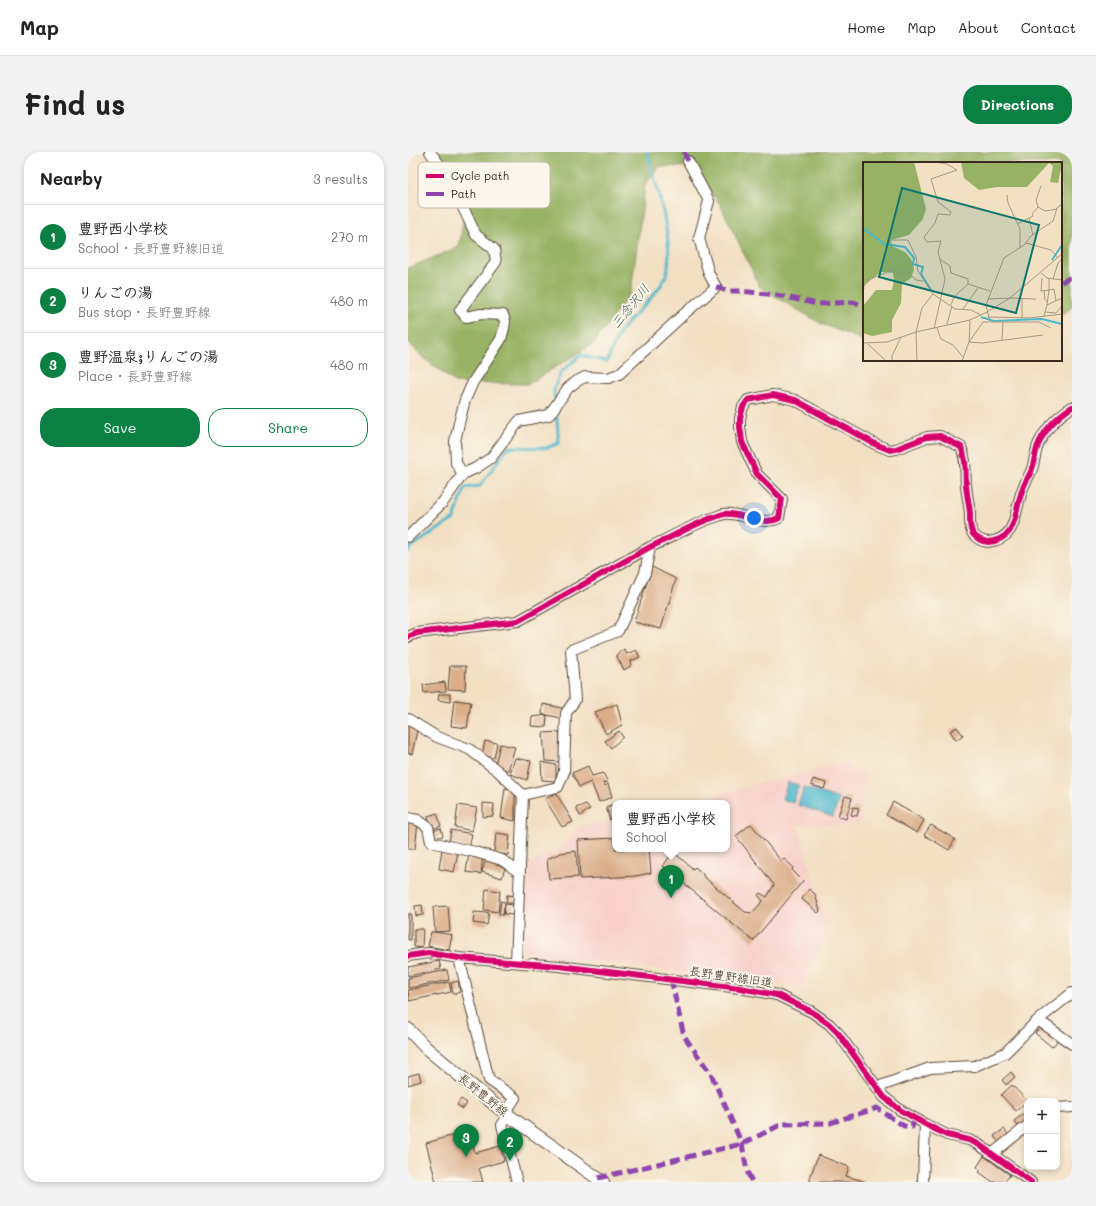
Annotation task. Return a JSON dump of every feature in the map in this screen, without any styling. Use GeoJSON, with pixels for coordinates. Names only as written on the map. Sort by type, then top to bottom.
{"type":"FeatureCollection","features":[{"type":"Feature","properties":{"kind":"main road","name":"長野豊野線"},"geometry":{"type":"LineString","coordinates":[[408,1029],[426,1048],[507,1115],[604,1182]]}},
{"type":"Feature","properties":{"kind":"street"},"geometry":{"type":"LineString","coordinates":[[430,152],[438,162]]}},
{"type":"Feature","properties":{"kind":"street"},"geometry":{"type":"LineString","coordinates":[[408,537],[443,502],[463,474],[476,468],[491,458],[520,421],[549,415],[568,388],[585,377],[608,378],[619,374],[684,314],[716,287],[709,274],[700,238],[709,201],[688,161]]}},
{"type":"Feature","properties":{"kind":"street"},"geometry":{"type":"LineString","coordinates":[[463,208],[476,235],[494,249],[496,262],[460,310],[466,316],[481,314],[504,315],[505,321],[501,339],[473,382],[465,400],[455,441],[456,463],[463,474]]}},
{"type":"Feature","properties":{"kind":"street"},"geometry":{"type":"LineString","coordinates":[[408,637],[417,633],[518,621],[650,547],[694,525],[724,514],[766,521],[775,520],[778,518],[782,499],[757,474],[742,442],[740,418],[742,407],[748,400],[773,395],[795,400],[875,444],[890,450],[928,437],[940,436],[961,447],[965,456],[970,527],[973,535],[986,542],[1002,539],[1009,532],[1015,519],[1021,493],[1032,468],[1039,442],[1046,430],[1056,419],[1072,407]]}},
{"type":"Feature","properties":{"kind":"street"},"geometry":{"type":"LineString","coordinates":[[523,795],[558,787],[564,772],[566,713],[575,700],[571,650],[618,631],[645,573],[650,547]]}},
{"type":"Feature","properties":{"kind":"street"},"geometry":{"type":"LineString","coordinates":[[408,719],[437,737],[469,749],[498,771],[523,795],[516,962]]}},
{"type":"Feature","properties":{"kind":"street"},"geometry":{"type":"LineString","coordinates":[[408,818],[418,820],[428,827],[431,842],[502,860],[520,873]]}},
{"type":"Feature","properties":{"kind":"street","name":"長野豊野線旧道"},"geometry":{"type":"LineString","coordinates":[[408,956],[428,953],[459,958],[559,966],[740,988],[777,995],[812,1012],[829,1024],[838,1033],[884,1097],[900,1110],[947,1135],[969,1140],[978,1144],[1031,1182]]}},
{"type":"Feature","properties":{"kind":"street"},"geometry":{"type":"LineString","coordinates":[[459,958],[489,1080],[515,1098],[502,1125],[517,1182]]}},
{"type":"Feature","properties":{"kind":"street"},"geometry":{"type":"LineString","coordinates":[[878,1087],[930,1068],[975,1066],[1005,1053],[1038,1020],[1072,993]]}},
{"type":"Feature","properties":{"kind":"street"},"geometry":{"type":"LineString","coordinates":[[1038,1020],[1072,1044]]}},
{"type":"Feature","properties":{"kind":"street"},"geometry":{"type":"LineString","coordinates":[[1060,1108],[1072,1107]]}},
{"type":"Feature","properties":{"kind":"street"},"geometry":{"type":"LineString","coordinates":[[923,1182],[925,1124]]}},
{"type":"Feature","properties":{"kind":"street"},"geometry":{"type":"LineString","coordinates":[[992,1154],[1024,1128]]}},
{"type":"Feature","properties":{"kind":"shaded area"},"geometry":{"type":"Polygon","coordinates":[[[844,763],[865,776],[859,824],[797,825],[829,930],[800,987],[521,953],[524,866],[562,846],[578,828],[612,820],[612,852],[730,852],[730,800],[692,800],[844,763]]]}},
{"type":"Feature","properties":{"kind":"green space"},"geometry":{"type":"Polygon","coordinates":[[[437,152],[1072,152],[1072,307],[1062,314],[1062,162],[863,162],[863,341],[820,323],[760,287],[720,204],[689,167],[660,166],[645,185],[631,292],[593,344],[528,384],[456,383],[420,355],[408,341],[408,268],[459,247],[466,208],[550,208],[550,162],[447,162],[437,152]]]}},
{"type":"Feature","properties":{"kind":"water"},"geometry":{"type":"Polygon","coordinates":[[[788,782],[799,785],[793,803],[782,799],[788,782]]]}},
{"type":"Feature","properties":{"kind":"water"},"geometry":{"type":"Polygon","coordinates":[[[804,787],[839,799],[833,817],[798,805],[804,787]]]}},
{"type":"Feature","properties":{"kind":"building"},"geometry":{"type":"Polygon","coordinates":[[[652,567],[676,579],[661,629],[634,622],[652,567]]]}},
{"type":"Feature","properties":{"kind":"building"},"geometry":{"type":"Polygon","coordinates":[[[624,649],[627,654],[636,650],[640,657],[631,661],[632,665],[624,670],[616,655],[624,649]]]}},
{"type":"Feature","properties":{"kind":"building"},"geometry":{"type":"Polygon","coordinates":[[[450,666],[466,666],[465,690],[448,689],[450,666]]]}},
{"type":"Feature","properties":{"kind":"building"},"geometry":{"type":"Polygon","coordinates":[[[445,682],[446,691],[424,693],[423,685],[445,682]]]}},
{"type":"Feature","properties":{"kind":"building"},"geometry":{"type":"Polygon","coordinates":[[[439,694],[450,694],[450,702],[438,700],[439,694]]]}},
{"type":"Feature","properties":{"kind":"building"},"geometry":{"type":"Polygon","coordinates":[[[454,700],[471,702],[467,728],[451,726],[454,700]]]}},
{"type":"Feature","properties":{"kind":"building"},"geometry":{"type":"Polygon","coordinates":[[[543,704],[562,708],[561,718],[542,714],[543,704]]]}},
{"type":"Feature","properties":{"kind":"building"},"geometry":{"type":"Polygon","coordinates":[[[617,704],[622,725],[606,734],[595,712],[617,704]]]}},
{"type":"Feature","properties":{"kind":"building"},"geometry":{"type":"Polygon","coordinates":[[[547,715],[546,727],[531,726],[532,717],[547,715]]]}},
{"type":"Feature","properties":{"kind":"building"},"geometry":{"type":"Polygon","coordinates":[[[408,724],[418,726],[412,754],[408,753],[408,724]]]}},
{"type":"Feature","properties":{"kind":"building"},"geometry":{"type":"Polygon","coordinates":[[[957,727],[963,735],[956,740],[950,731],[957,727]]]}},
{"type":"Feature","properties":{"kind":"building"},"geometry":{"type":"Polygon","coordinates":[[[619,731],[623,737],[611,748],[605,741],[619,731]]]}},
{"type":"Feature","properties":{"kind":"building"},"geometry":{"type":"Polygon","coordinates":[[[560,732],[560,762],[545,761],[543,733],[560,732]]]}},
{"type":"Feature","properties":{"kind":"building"},"geometry":{"type":"Polygon","coordinates":[[[485,741],[497,743],[494,758],[482,755],[485,741]]]}},
{"type":"Feature","properties":{"kind":"building"},"geometry":{"type":"Polygon","coordinates":[[[500,744],[515,747],[508,771],[495,765],[500,744]]]}},
{"type":"Feature","properties":{"kind":"building"},"geometry":{"type":"Polygon","coordinates":[[[515,758],[531,761],[527,780],[510,774],[515,758]]]}},
{"type":"Feature","properties":{"kind":"building"},"geometry":{"type":"Polygon","coordinates":[[[541,762],[556,765],[556,781],[542,780],[541,762]]]}},
{"type":"Feature","properties":{"kind":"building"},"geometry":{"type":"Polygon","coordinates":[[[588,766],[592,776],[603,773],[608,782],[603,783],[605,786],[608,784],[612,797],[599,802],[591,782],[579,787],[572,773],[588,766]]]}},
{"type":"Feature","properties":{"kind":"building"},"geometry":{"type":"Polygon","coordinates":[[[813,779],[826,783],[824,789],[811,785],[813,779]]]}},
{"type":"Feature","properties":{"kind":"building"},"geometry":{"type":"Polygon","coordinates":[[[505,788],[515,790],[515,821],[501,818],[505,788]]]}},
{"type":"Feature","properties":{"kind":"building"},"geometry":{"type":"Polygon","coordinates":[[[556,793],[573,822],[562,827],[545,799],[556,793]]]}},
{"type":"Feature","properties":{"kind":"building"},"geometry":{"type":"Polygon","coordinates":[[[845,796],[852,798],[846,819],[838,816],[845,796]]]}},
{"type":"Feature","properties":{"kind":"building"},"geometry":{"type":"Polygon","coordinates":[[[893,802],[924,820],[917,833],[886,815],[893,802]]]}},
{"type":"Feature","properties":{"kind":"building"},"geometry":{"type":"Polygon","coordinates":[[[483,803],[494,804],[493,816],[483,817],[483,803]]]}},
{"type":"Feature","properties":{"kind":"building"},"geometry":{"type":"Polygon","coordinates":[[[586,804],[590,809],[580,816],[576,808],[586,804]]]}},
{"type":"Feature","properties":{"kind":"building"},"geometry":{"type":"Polygon","coordinates":[[[458,805],[477,808],[472,831],[455,827],[458,805]]]}},
{"type":"Feature","properties":{"kind":"building"},"geometry":{"type":"Polygon","coordinates":[[[612,805],[612,819],[610,820],[606,807],[612,805]]]}},
{"type":"Feature","properties":{"kind":"building"},"geometry":{"type":"Polygon","coordinates":[[[853,807],[859,808],[857,816],[851,815],[853,807]]]}},
{"type":"Feature","properties":{"kind":"building"},"geometry":{"type":"Polygon","coordinates":[[[437,813],[441,826],[431,829],[428,816],[437,813]]]}},
{"type":"Feature","properties":{"kind":"building"},"geometry":{"type":"Polygon","coordinates":[[[408,822],[418,822],[415,849],[408,849],[408,822]]]}},
{"type":"Feature","properties":{"kind":"building"},"geometry":{"type":"Polygon","coordinates":[[[751,824],[781,861],[784,859],[793,867],[792,870],[803,881],[753,941],[663,866],[670,856],[666,852],[673,852],[693,869],[695,867],[703,874],[703,876],[745,912],[752,913],[763,901],[758,895],[760,893],[767,897],[774,885],[736,836],[751,824]]]}},
{"type":"Feature","properties":{"kind":"building"},"geometry":{"type":"Polygon","coordinates":[[[931,825],[955,839],[949,850],[924,835],[931,825]]]}},
{"type":"Feature","properties":{"kind":"building"},"geometry":{"type":"Polygon","coordinates":[[[441,828],[443,836],[434,838],[432,831],[441,828]]]}},
{"type":"Feature","properties":{"kind":"building"},"geometry":{"type":"Polygon","coordinates":[[[451,830],[472,834],[469,848],[449,843],[451,830]]]}},
{"type":"Feature","properties":{"kind":"building"},"geometry":{"type":"Polygon","coordinates":[[[496,833],[510,835],[508,855],[494,853],[496,833]]]}},
{"type":"Feature","properties":{"kind":"building"},"geometry":{"type":"Polygon","coordinates":[[[612,838],[612,852],[649,852],[651,873],[635,876],[580,879],[578,840],[612,838]]]}},
{"type":"Feature","properties":{"kind":"building"},"geometry":{"type":"Polygon","coordinates":[[[442,849],[458,852],[454,872],[439,869],[442,849]]]}},
{"type":"Feature","properties":{"kind":"building"},"geometry":{"type":"Polygon","coordinates":[[[576,851],[578,877],[549,879],[547,859],[561,853],[576,851]]]}},
{"type":"Feature","properties":{"kind":"building"},"geometry":{"type":"Polygon","coordinates":[[[469,854],[483,856],[481,874],[466,872],[469,854]]]}},
{"type":"Feature","properties":{"kind":"building"},"geometry":{"type":"Polygon","coordinates":[[[486,858],[506,864],[502,878],[482,872],[486,858]]]}},
{"type":"Feature","properties":{"kind":"building"},"geometry":{"type":"Polygon","coordinates":[[[486,889],[500,891],[498,912],[484,910],[486,889]]]}},
{"type":"Feature","properties":{"kind":"building"},"geometry":{"type":"Polygon","coordinates":[[[809,889],[815,894],[820,911],[818,913],[802,899],[809,889]]]}},
{"type":"Feature","properties":{"kind":"building"},"geometry":{"type":"Polygon","coordinates":[[[507,895],[515,896],[514,903],[506,903],[507,895]]]}},
{"type":"Feature","properties":{"kind":"building"},"geometry":{"type":"Polygon","coordinates":[[[501,901],[505,902],[503,915],[499,915],[501,901]]]}},
{"type":"Feature","properties":{"kind":"building"},"geometry":{"type":"Polygon","coordinates":[[[505,904],[514,905],[513,915],[504,914],[505,904]]]}},
{"type":"Feature","properties":{"kind":"building"},"geometry":{"type":"Polygon","coordinates":[[[422,905],[423,915],[416,916],[415,906],[422,905]]]}},
{"type":"Feature","properties":{"kind":"building"},"geometry":{"type":"Polygon","coordinates":[[[448,906],[450,931],[435,932],[433,907],[448,906]]]}},
{"type":"Feature","properties":{"kind":"building"},"geometry":{"type":"Polygon","coordinates":[[[474,912],[489,913],[487,925],[473,923],[474,912]]]}},
{"type":"Feature","properties":{"kind":"building"},"geometry":{"type":"Polygon","coordinates":[[[408,914],[411,914],[411,940],[408,940],[408,914]]]}},
{"type":"Feature","properties":{"kind":"building"},"geometry":{"type":"Polygon","coordinates":[[[414,929],[423,929],[422,948],[414,947],[414,929]]]}},
{"type":"Feature","properties":{"kind":"building"},"geometry":{"type":"Polygon","coordinates":[[[431,932],[452,935],[449,950],[428,946],[431,932]]]}},
{"type":"Feature","properties":{"kind":"building"},"geometry":{"type":"Polygon","coordinates":[[[439,961],[441,969],[408,976],[408,967],[439,961]]]}},
{"type":"Feature","properties":{"kind":"building"},"geometry":{"type":"Polygon","coordinates":[[[447,970],[449,980],[408,988],[408,978],[447,970]]]}},
{"type":"Feature","properties":{"kind":"building"},"geometry":{"type":"Polygon","coordinates":[[[458,981],[460,992],[453,994],[451,983],[458,981]]]}},
{"type":"Feature","properties":{"kind":"building"},"geometry":{"type":"Polygon","coordinates":[[[449,982],[451,992],[409,1001],[408,990],[449,982]]]}},
{"type":"Feature","properties":{"kind":"building"},"geometry":{"type":"Polygon","coordinates":[[[1042,1025],[1059,1039],[1052,1047],[1035,1033],[1042,1025]]]}},
{"type":"Feature","properties":{"kind":"building"},"geometry":{"type":"Polygon","coordinates":[[[1011,1072],[1015,1077],[1006,1085],[1002,1080],[1011,1072]]]}},
{"type":"Feature","properties":{"kind":"building"},"geometry":{"type":"Polygon","coordinates":[[[419,1073],[421,1081],[408,1085],[408,1076],[419,1073]]]}},
{"type":"Feature","properties":{"kind":"building"},"geometry":{"type":"Polygon","coordinates":[[[1012,1085],[1024,1098],[1024,1104],[1016,1111],[1001,1095],[1012,1085]]]}},
{"type":"Feature","properties":{"kind":"building"},"geometry":{"type":"Polygon","coordinates":[[[461,1099],[467,1103],[463,1109],[457,1105],[461,1099]]]}},
{"type":"Feature","properties":{"kind":"building"},"geometry":{"type":"Polygon","coordinates":[[[1024,1113],[1024,1123],[1019,1127],[1014,1121],[1024,1113]]]}},
{"type":"Feature","properties":{"kind":"building"},"geometry":{"type":"Polygon","coordinates":[[[1004,1129],[1010,1137],[1000,1144],[994,1136],[1004,1129]]]}},
{"type":"Feature","properties":{"kind":"building"},"geometry":{"type":"Polygon","coordinates":[[[469,1131],[475,1153],[500,1146],[504,1161],[479,1168],[483,1182],[436,1182],[426,1143],[469,1131]]]}},
{"type":"Feature","properties":{"kind":"building"},"geometry":{"type":"Polygon","coordinates":[[[818,1155],[849,1167],[846,1176],[866,1182],[810,1182],[810,1174],[818,1155]]]}},
{"type":"Feature","properties":{"kind":"building"},"geometry":{"type":"Polygon","coordinates":[[[984,1156],[1010,1175],[1004,1182],[993,1182],[979,1172],[981,1170],[977,1167],[984,1156]]]}},
{"type":"Feature","properties":{"kind":"waterway","name":"三念沢川"},"geometry":{"type":"LineString","coordinates":[[555,402],[554,389],[561,372],[581,355],[607,362],[621,331],[655,294],[664,280],[668,268],[669,253],[667,236],[660,198],[647,152]]}},
{"type":"Feature","properties":{"kind":"waterway","name":"三念沢川"},"geometry":{"type":"LineString","coordinates":[[408,551],[411,547],[454,519],[465,488],[480,486],[508,447],[546,448],[559,443],[556,410]]}},
{"type":"Feature","properties":{"kind":"marked path"},"geometry":{"type":"LineString","coordinates":[[684,152],[688,161]]}},
{"type":"Feature","properties":{"kind":"marked path"},"geometry":{"type":"LineString","coordinates":[[1062,282],[1072,277]]}},
{"type":"Feature","properties":{"kind":"marked path"},"geometry":{"type":"LineString","coordinates":[[716,287],[727,291],[776,295],[818,304],[852,302],[863,305]]}},
{"type":"Feature","properties":{"kind":"marked path"},"geometry":{"type":"LineString","coordinates":[[671,979],[684,1036],[711,1074],[742,1144],[747,1171],[752,1182]]}},
{"type":"Feature","properties":{"kind":"marked path"},"geometry":{"type":"LineString","coordinates":[[598,1178],[742,1144],[782,1124],[830,1123],[877,1108],[904,1126],[912,1127],[915,1119]]}},
{"type":"Feature","properties":{"kind":"cycle path"},"geometry":{"type":"LineString","coordinates":[[408,637],[417,633],[518,621],[650,547],[694,525],[722,514],[731,514],[766,521],[779,518],[782,499],[757,474],[742,442],[740,418],[743,407],[748,400],[773,395],[795,400],[875,444],[890,450],[927,437],[940,436],[961,447],[965,461],[966,486],[971,529],[976,537],[982,541],[988,542],[997,540],[1004,536],[1013,525],[1022,491],[1032,469],[1039,443],[1045,432],[1053,423],[1072,407]]}},
{"type":"Feature","properties":{"kind":"cycle path"},"geometry":{"type":"LineString","coordinates":[[408,956],[428,953],[459,958],[559,966],[740,988],[777,995],[812,1012],[829,1024],[838,1033],[884,1097],[900,1110],[947,1135],[969,1140],[978,1144],[1031,1182]]}},
{"type":"Feature","properties":{"kind":"place","name":"豊野西小学校"},"geometry":{"type":"Point","coordinates":[671,898]}},
{"type":"Feature","properties":{"kind":"place","name":"豊野温泉;りんごの湯"},"geometry":{"type":"Point","coordinates":[466,1157]}},
{"type":"Feature","properties":{"kind":"place","name":"りんごの湯"},"geometry":{"type":"Point","coordinates":[510,1161]}}]}
